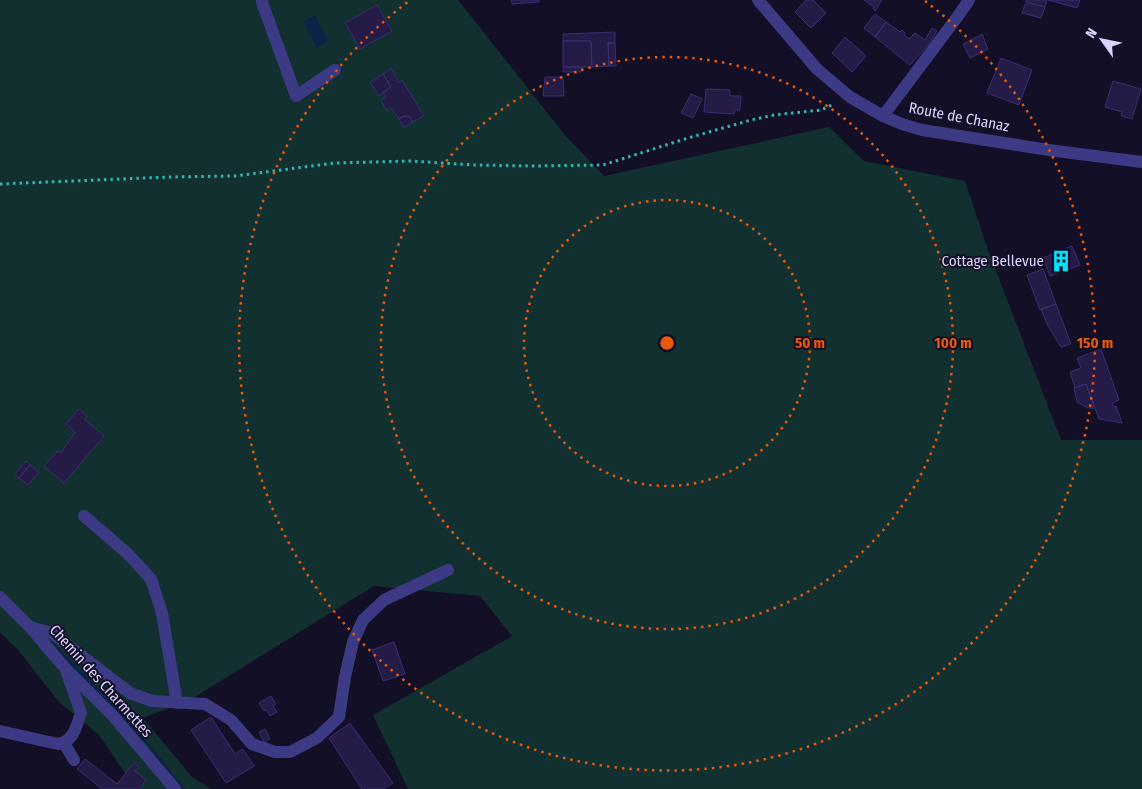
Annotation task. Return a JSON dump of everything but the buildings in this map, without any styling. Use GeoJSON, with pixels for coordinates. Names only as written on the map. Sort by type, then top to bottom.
{"type":"FeatureCollection","features":[{"type":"Feature","properties":{"kind":"street"},"geometry":{"type":"LineString","coordinates":[[262,0],[296,96],[336,70]]}},
{"type":"Feature","properties":{"kind":"street","name":"Route de Chanaz"},"geometry":{"type":"LineString","coordinates":[[758,0],[816,69],[850,97],[883,116],[922,130],[1049,150],[1142,162]]}},
{"type":"Feature","properties":{"kind":"street"},"geometry":{"type":"LineString","coordinates":[[883,116],[968,0]]}},
{"type":"Feature","properties":{"kind":"street"},"geometry":{"type":"LineString","coordinates":[[84,516],[128,554],[151,579],[162,613],[177,703]]}},
{"type":"Feature","properties":{"kind":"street"},"geometry":{"type":"LineString","coordinates":[[30,627],[52,633],[130,693],[152,701],[205,704],[231,720],[252,744],[275,752],[290,752],[317,738],[340,717],[345,677],[353,642],[363,620],[384,600],[448,570]]}},
{"type":"Feature","properties":{"kind":"street","name":"Chemin des Charmettes"},"geometry":{"type":"LineString","coordinates":[[0,597],[30,627],[65,668],[114,717],[174,789]]}},
{"type":"Feature","properties":{"kind":"street"},"geometry":{"type":"LineString","coordinates":[[0,731],[58,744],[64,743],[73,736],[81,713],[65,668]]}},
{"type":"Feature","properties":{"kind":"street"},"geometry":{"type":"LineString","coordinates":[[64,743],[74,760]]}},
{"type":"Feature","properties":{"kind":"path"},"geometry":{"type":"LineString","coordinates":[[0,184],[235,176],[335,163],[411,161],[474,165],[603,165],[751,120],[774,115],[822,110],[850,97]]}},
{"type":"Feature","properties":{"kind":"green space"},"geometry":{"type":"Polygon","coordinates":[[[0,0],[458,0],[565,135],[604,176],[829,127],[864,161],[965,181],[988,250],[1061,440],[1142,440],[1142,789],[408,789],[373,715],[512,636],[480,596],[374,586],[190,700],[143,718],[192,777],[211,789],[136,789],[99,735],[58,701],[19,651],[0,632],[0,0]]]}},
{"type":"Feature","properties":{"kind":"water"},"geometry":{"type":"Polygon","coordinates":[[[315,15],[328,40],[317,48],[303,22],[315,15]]]}},
{"type":"Feature","properties":{"kind":"water"},"geometry":{"type":"Polygon","coordinates":[[[50,641],[79,668],[126,718],[154,749],[185,789],[181,789],[169,776],[150,748],[52,646],[50,641]]]}},
{"type":"Feature","properties":{"kind":"place","name":"Cottage Bellevue"},"geometry":{"type":"Point","coordinates":[1061,261]}}]}
